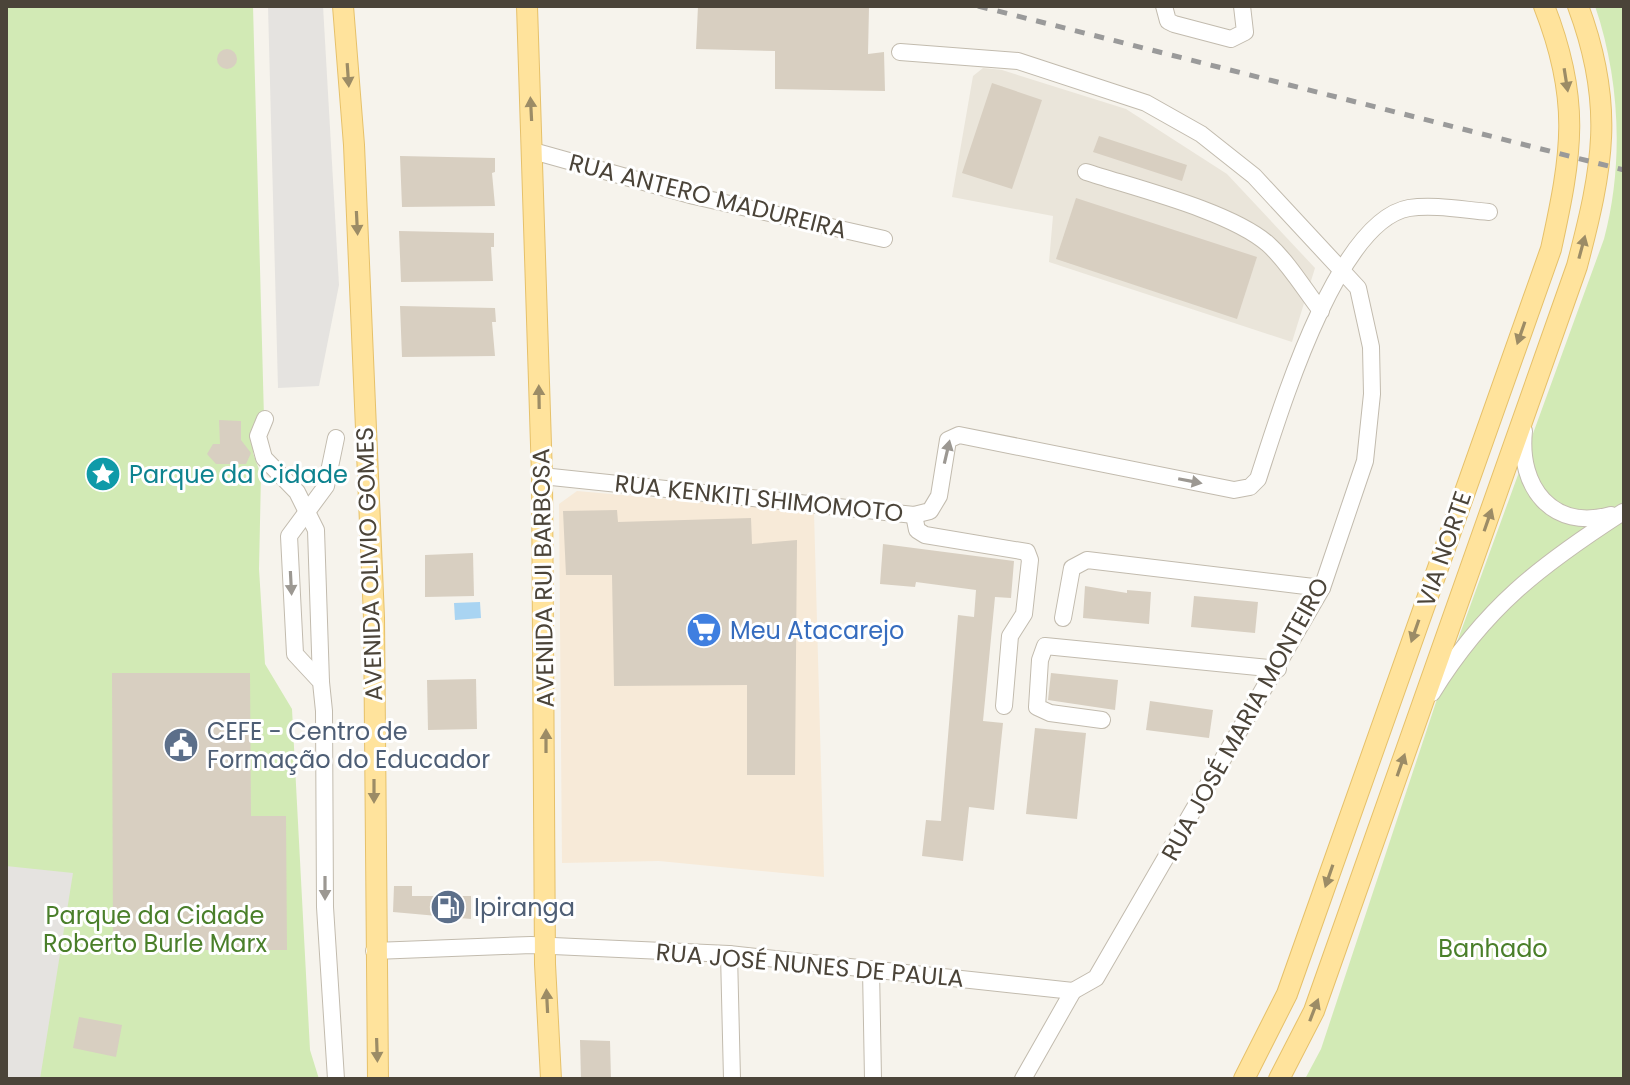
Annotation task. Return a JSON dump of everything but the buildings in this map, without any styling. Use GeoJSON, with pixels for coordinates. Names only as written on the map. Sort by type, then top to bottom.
{"type":"FeatureCollection","features":[{"type":"Feature","properties":{"kind":"main road","name":"AVENIDA OLIVIO GOMES"},"geometry":{"type":"LineString","coordinates":[[343,6],[354,145],[374,618],[374,951],[378,1079]]}},
{"type":"Feature","properties":{"kind":"main road","name":"AVENIDA RUI BARBOSA"},"geometry":{"type":"LineString","coordinates":[[527,6],[542,476],[551,1079]]}},
{"type":"Feature","properties":{"kind":"main road","name":"VIA NORTE"},"geometry":{"type":"LineString","coordinates":[[1244,1079],[1287,994],[1551,249],[1566,183],[1570,133],[1568,82],[1544,6]]}},
{"type":"Feature","properties":{"kind":"main road","name":"VIA NORTE"},"geometry":{"type":"LineString","coordinates":[[1279,1079],[1314,1011],[1577,266],[1597,193],[1603,135],[1601,84],[1578,6]]}},
{"type":"Feature","properties":{"kind":"street"},"geometry":{"type":"LineString","coordinates":[[1164,6],[1168,21],[1174,24],[1231,39],[1243,36],[1242,6]]}},
{"type":"Feature","properties":{"kind":"street","name":"RUA JOSÉ MARIA MONTEIRO"},"geometry":{"type":"LineString","coordinates":[[900,52],[1018,61],[1146,103],[1227,153],[1254,176],[1343,267],[1358,288],[1371,347],[1372,394],[1365,461],[1322,588],[1278,669],[1096,978],[1073,991]]}},
{"type":"Feature","properties":{"kind":"street","name":"RUA ANTERO MADUREIRA"},"geometry":{"type":"LineString","coordinates":[[533,151],[694,196],[884,239]]}},
{"type":"Feature","properties":{"kind":"street"},"geometry":{"type":"LineString","coordinates":[[1086,172],[1174,201],[1253,234],[1277,253],[1321,311]]}},
{"type":"Feature","properties":{"kind":"street","name":"RUA KENKITI SHIMOMOTO"},"geometry":{"type":"LineString","coordinates":[[542,476],[914,515],[930,511],[939,496],[948,440],[959,435],[1234,490],[1250,487],[1258,479],[1287,393],[1321,311],[1343,267],[1365,238],[1383,221],[1408,208],[1489,212]]}},
{"type":"Feature","properties":{"kind":"street"},"geometry":{"type":"LineString","coordinates":[[1526,412],[1522,461],[1544,501],[1560,514],[1577,519],[1624,512]]}},
{"type":"Feature","properties":{"kind":"street"},"geometry":{"type":"LineString","coordinates":[[265,419],[258,436],[264,458],[292,485],[316,530],[324,711],[329,1006],[336,1079]]}},
{"type":"Feature","properties":{"kind":"street"},"geometry":{"type":"LineString","coordinates":[[321,682],[295,654],[289,536],[326,486],[336,438]]}},
{"type":"Feature","properties":{"kind":"street"},"geometry":{"type":"LineString","coordinates":[[1420,712],[1466,644],[1499,603],[1558,554],[1624,512]]}},
{"type":"Feature","properties":{"kind":"street"},"geometry":{"type":"LineString","coordinates":[[914,515],[917,530],[925,535],[1027,552],[1030,560],[1024,614],[1010,636],[1004,706]]}},
{"type":"Feature","properties":{"kind":"street"},"geometry":{"type":"LineString","coordinates":[[1063,618],[1072,568],[1087,560],[1322,588]]}},
{"type":"Feature","properties":{"kind":"street"},"geometry":{"type":"LineString","coordinates":[[1102,720],[1050,713],[1037,707],[1040,660],[1045,646],[1278,669]]}},
{"type":"Feature","properties":{"kind":"street","name":"RUA JOSÉ NUNES DE PAULA"},"geometry":{"type":"LineString","coordinates":[[374,951],[547,946],[729,954],[1073,991]]}},
{"type":"Feature","properties":{"kind":"street"},"geometry":{"type":"LineString","coordinates":[[729,954],[732,1079]]}},
{"type":"Feature","properties":{"kind":"street"},"geometry":{"type":"LineString","coordinates":[[871,969],[873,1079]]}},
{"type":"Feature","properties":{"kind":"street"},"geometry":{"type":"LineString","coordinates":[[1023,1079],[1073,991]]}},
{"type":"Feature","properties":{"kind":"shaded area"},"geometry":{"type":"Polygon","coordinates":[[[268,6],[323,6],[339,285],[319,386],[278,388],[268,6]]]}},
{"type":"Feature","properties":{"kind":"shaded area"},"geometry":{"type":"Polygon","coordinates":[[[983,68],[1002,70],[1126,109],[1227,174],[1315,268],[1292,342],[1049,262],[1053,216],[952,197],[973,76],[983,68]]]}},
{"type":"Feature","properties":{"kind":"shaded area"},"geometry":{"type":"Polygon","coordinates":[[[577,491],[814,512],[824,877],[659,861],[562,863],[559,504],[577,491]]]}},
{"type":"Feature","properties":{"kind":"shaded area"},"geometry":{"type":"Polygon","coordinates":[[[6,866],[73,873],[40,1079],[6,1079],[6,866]]]}},
{"type":"Feature","properties":{"kind":"green space","name":"Parque da Cidade Roberto Burle Marx"},"geometry":{"type":"Polygon","coordinates":[[[6,6],[253,6],[264,418],[256,434],[253,453],[261,475],[259,569],[265,664],[292,709],[310,1050],[319,1079],[6,1079],[6,6]]]}},
{"type":"Feature","properties":{"kind":"green space","name":"Banhado"},"geometry":{"type":"Polygon","coordinates":[[[1595,6],[1624,6],[1624,1079],[1305,1079],[1321,1049],[1445,675],[1604,239],[1615,181],[1616,122],[1610,63],[1595,6]]]}},
{"type":"Feature","properties":{"kind":"water"},"geometry":{"type":"Polygon","coordinates":[[[480,602],[481,618],[455,620],[454,603],[480,602]]]}},
{"type":"Feature","properties":{"kind":"railway"},"geometry":{"type":"LineString","coordinates":[[978,6],[1624,170]]}},
{"type":"Feature","properties":{"kind":"place","name":"Parque da Cidade"},"geometry":{"type":"Point","coordinates":[103,474]}},
{"type":"Feature","properties":{"kind":"place","name":"Meu Atacarejo"},"geometry":{"type":"Point","coordinates":[704,630]}},
{"type":"Feature","properties":{"kind":"place","name":"CEFE - Centro de Formação do Educador"},"geometry":{"type":"Point","coordinates":[181,745]}},
{"type":"Feature","properties":{"kind":"place","name":"Ipiranga"},"geometry":{"type":"Point","coordinates":[448,907]}}]}
